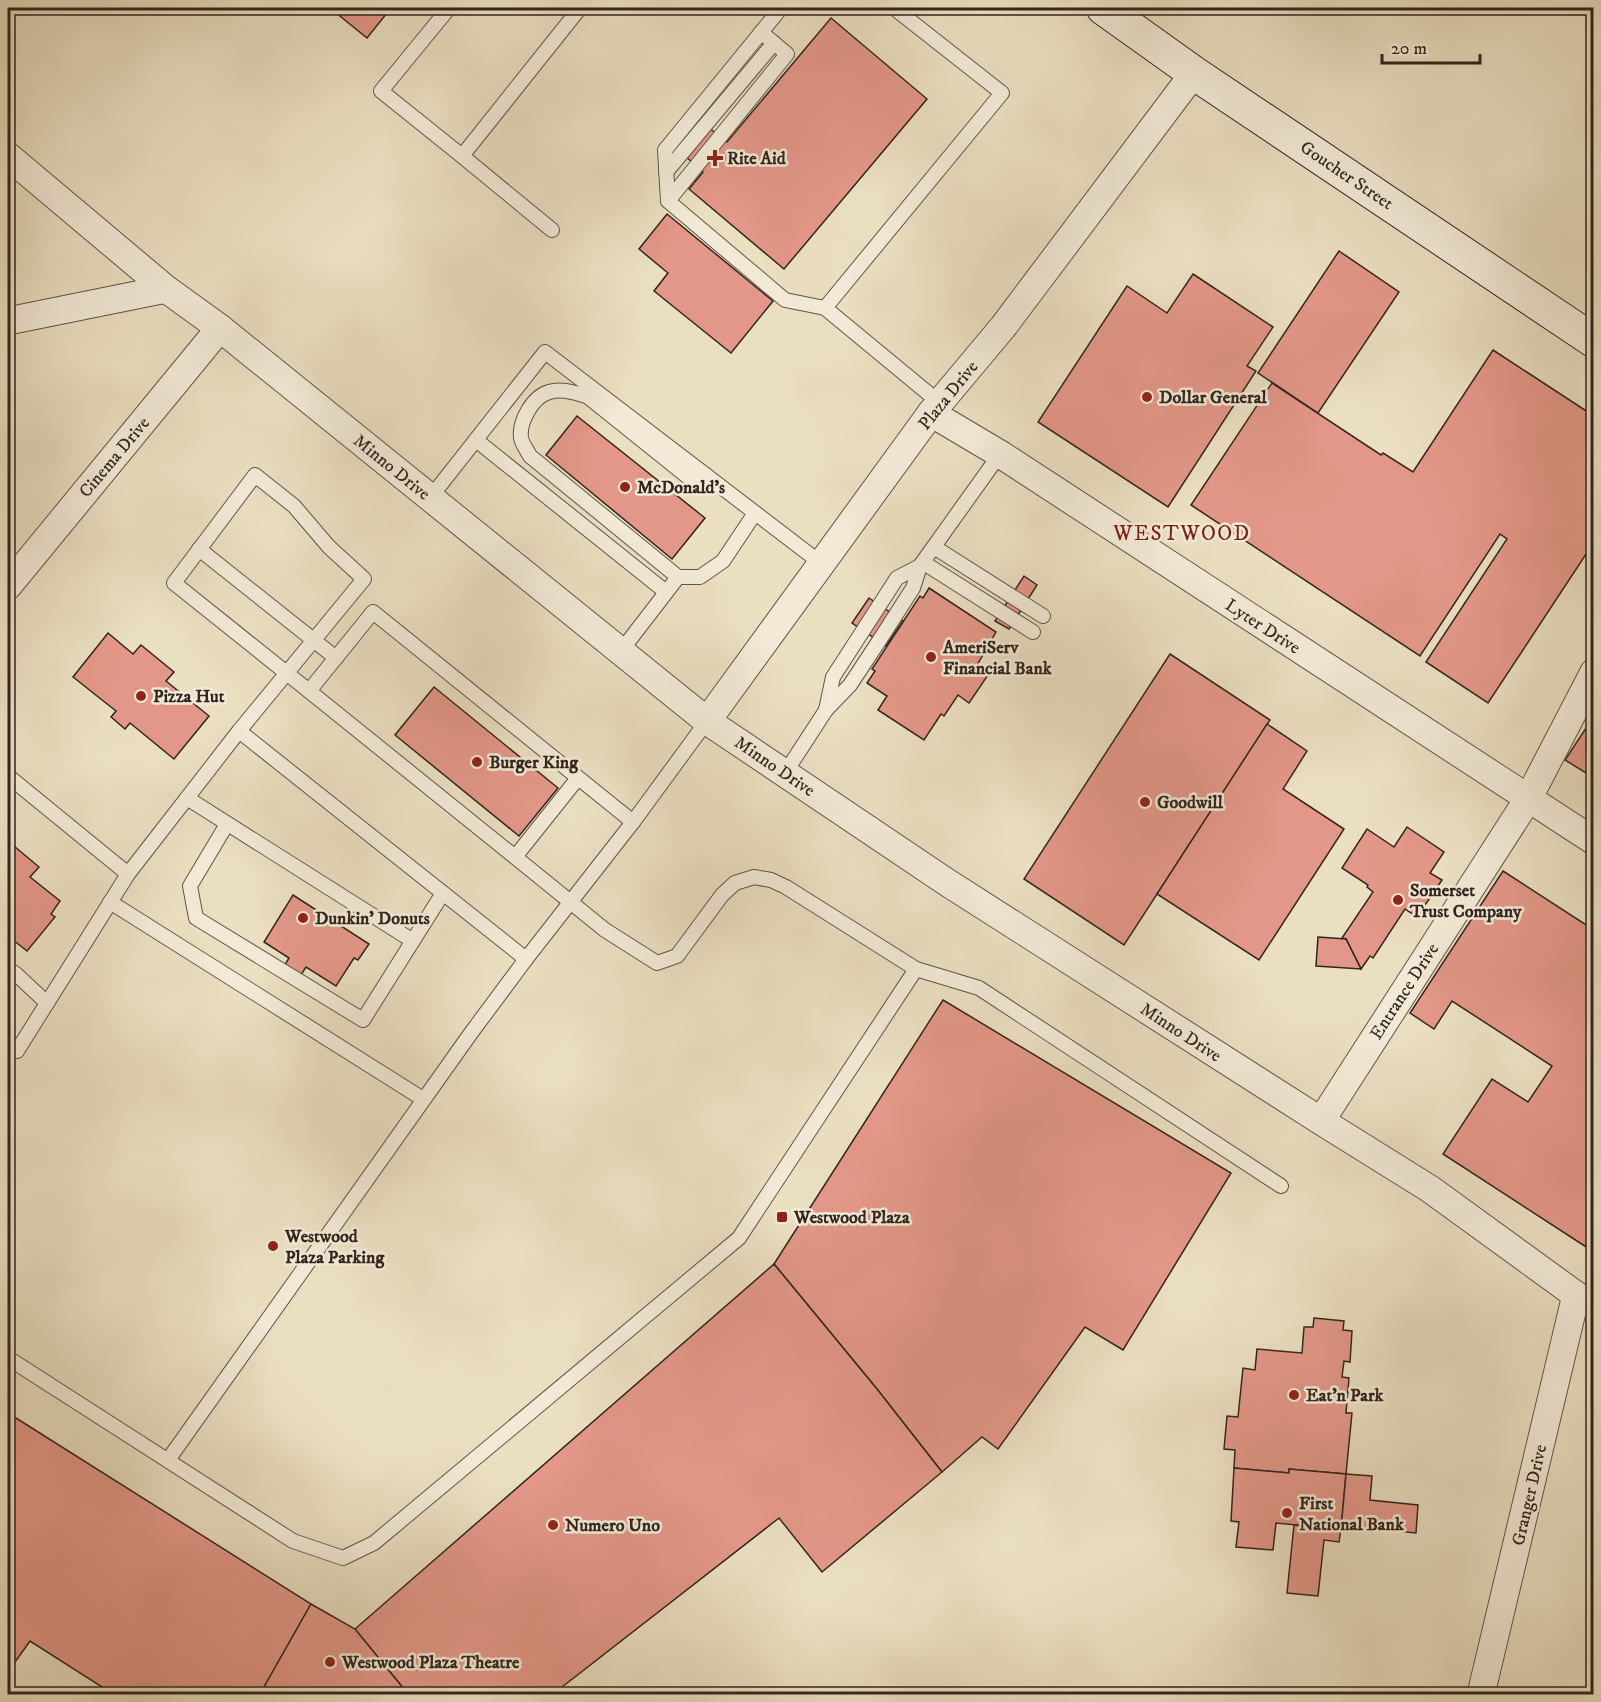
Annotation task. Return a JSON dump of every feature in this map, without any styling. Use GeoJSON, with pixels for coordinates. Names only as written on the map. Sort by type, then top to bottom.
{"type":"FeatureCollection","features":[{"type":"Feature","properties":{"kind":"main road","name":"Goucher Street"},"geometry":{"type":"LineString","coordinates":[[1103,8],[1194,73],[1593,340]]}},
{"type":"Feature","properties":{"kind":"street","name":"Plaza Drive"},"geometry":{"type":"LineString","coordinates":[[707,721],[935,408],[1003,327],[1194,73]]}},
{"type":"Feature","properties":{"kind":"street","name":"Minno Drive"},"geometry":{"type":"LineString","coordinates":[[8,156],[166,289],[220,328],[707,721],[948,883],[1321,1122],[1430,1189],[1585,1300]]}},
{"type":"Feature","properties":{"kind":"street"},"geometry":{"type":"LineString","coordinates":[[8,321],[166,289]]}},
{"type":"Feature","properties":{"kind":"street","name":"Cinema Drive"},"geometry":{"type":"LineString","coordinates":[[8,586],[220,328]]}},
{"type":"Feature","properties":{"kind":"street","name":"Lyter Drive"},"geometry":{"type":"LineString","coordinates":[[935,408],[1000,454],[1593,841]]}},
{"type":"Feature","properties":{"kind":"street","name":"Entrance Drive"},"geometry":{"type":"LineString","coordinates":[[1321,1122],[1528,798],[1593,672]]}},
{"type":"Feature","properties":{"kind":"street","name":"Granger Drive"},"geometry":{"type":"LineString","coordinates":[[1481,1695],[1585,1300]]}},
{"type":"Feature","properties":{"kind":"lane"},"geometry":{"type":"LineString","coordinates":[[449,8],[381,91],[552,230]]}},
{"type":"Feature","properties":{"kind":"lane"},"geometry":{"type":"LineString","coordinates":[[462,156],[580,8]]}},
{"type":"Feature","properties":{"kind":"lane"},"geometry":{"type":"LineString","coordinates":[[781,8],[665,150],[668,201],[785,300],[825,308],[935,408]]}},
{"type":"Feature","properties":{"kind":"lane"},"geometry":{"type":"LineString","coordinates":[[825,308],[1002,93],[894,8]]}},
{"type":"Feature","properties":{"kind":"lane"},"geometry":{"type":"LineString","coordinates":[[668,201],[787,54],[761,32]]}},
{"type":"Feature","properties":{"kind":"lane"},"geometry":{"type":"LineString","coordinates":[[666,172],[774,43]]}},
{"type":"Feature","properties":{"kind":"lane"},"geometry":{"type":"LineString","coordinates":[[430,498],[545,352],[822,564]]}},
{"type":"Feature","properties":{"kind":"lane"},"geometry":{"type":"LineString","coordinates":[[706,475],[698,485],[587,396],[567,390],[548,392],[534,403],[522,422],[521,440],[530,456],[678,577],[700,577],[723,561],[755,513]]}},
{"type":"Feature","properties":{"kind":"lane"},"geometry":{"type":"LineString","coordinates":[[476,440],[666,592]]}},
{"type":"Feature","properties":{"kind":"lane"},"geometry":{"type":"LineString","coordinates":[[785,773],[826,710],[850,685],[913,588],[922,565],[1000,454]]}},
{"type":"Feature","properties":{"kind":"lane"},"geometry":{"type":"LineString","coordinates":[[8,1045],[17,1051],[128,874],[239,731],[287,674],[364,579],[329,547],[294,506],[255,475],[174,583],[287,674],[309,691],[605,930],[657,963],[677,956],[722,895],[735,883],[754,877],[771,880],[786,887],[916,969],[979,988],[1281,1186]]}},
{"type":"Feature","properties":{"kind":"lane"},"geometry":{"type":"LineString","coordinates":[[934,547],[1043,616]]}},
{"type":"Feature","properties":{"kind":"lane"},"geometry":{"type":"LineString","coordinates":[[199,549],[336,658]]}},
{"type":"Feature","properties":{"kind":"lane"},"geometry":{"type":"LineString","coordinates":[[922,565],[1033,632]]}},
{"type":"Feature","properties":{"kind":"lane"},"geometry":{"type":"LineString","coordinates":[[826,710],[833,677],[891,587],[897,578],[922,565]]}},
{"type":"Feature","properties":{"kind":"lane"},"geometry":{"type":"LineString","coordinates":[[621,651],[678,577]]}},
{"type":"Feature","properties":{"kind":"lane"},"geometry":{"type":"LineString","coordinates":[[309,691],[373,612],[633,822]]}},
{"type":"Feature","properties":{"kind":"lane"},"geometry":{"type":"LineString","coordinates":[[168,1460],[423,1099],[707,721]]}},
{"type":"Feature","properties":{"kind":"lane"},"geometry":{"type":"LineString","coordinates":[[239,731],[526,959]]}},
{"type":"Feature","properties":{"kind":"lane"},"geometry":{"type":"LineString","coordinates":[[8,776],[128,874]]}},
{"type":"Feature","properties":{"kind":"lane"},"geometry":{"type":"LineString","coordinates":[[515,857],[578,777]]}},
{"type":"Feature","properties":{"kind":"lane"},"geometry":{"type":"LineString","coordinates":[[187,798],[413,941]]}},
{"type":"Feature","properties":{"kind":"lane"},"geometry":{"type":"LineString","coordinates":[[227,824],[190,886],[196,918],[363,1020],[443,893]]}},
{"type":"Feature","properties":{"kind":"lane"},"geometry":{"type":"LineString","coordinates":[[110,902],[423,1099]]}},
{"type":"Feature","properties":{"kind":"lane"},"geometry":{"type":"LineString","coordinates":[[8,969],[47,1003]]}},
{"type":"Feature","properties":{"kind":"lane"},"geometry":{"type":"LineString","coordinates":[[8,1358],[293,1541],[343,1558],[374,1543],[739,1238],[916,969]]}},
{"type":"Feature","properties":{"kind":"building"},"geometry":{"type":"Polygon","coordinates":[[[330,8],[391,8],[367,38],[330,8]]]}},
{"type":"Feature","properties":{"kind":"building","name":"Rite Aid"},"geometry":{"type":"Polygon","coordinates":[[[831,18],[927,99],[784,269],[689,189],[703,172],[684,155],[708,127],[727,142],[831,18]]]}},
{"type":"Feature","properties":{"kind":"building"},"geometry":{"type":"Polygon","coordinates":[[[667,214],[773,301],[731,353],[654,291],[668,273],[639,249],[667,214]]]}},
{"type":"Feature","properties":{"kind":"building"},"geometry":{"type":"Polygon","coordinates":[[[1339,251],[1399,292],[1318,413],[1258,373],[1339,251]]]}},
{"type":"Feature","properties":{"kind":"building","name":"Dollar General"},"geometry":{"type":"Polygon","coordinates":[[[1193,274],[1273,327],[1247,366],[1256,371],[1168,507],[1038,422],[1127,286],[1167,313],[1193,274]]]}},
{"type":"Feature","properties":{"kind":"building"},"geometry":{"type":"Polygon","coordinates":[[[1493,350],[1594,416],[1594,542],[1488,703],[1426,662],[1507,539],[1500,534],[1420,656],[1191,505],[1272,383],[1381,455],[1383,453],[1413,472],[1493,350]]]}},
{"type":"Feature","properties":{"kind":"building","name":"McDonald's"},"geometry":{"type":"Polygon","coordinates":[[[577,416],[705,518],[672,559],[546,455],[577,416]]]}},
{"type":"Feature","properties":{"kind":"building"},"geometry":{"type":"Polygon","coordinates":[[[1024,576],[1037,585],[1009,629],[995,621],[1024,576]]]}},
{"type":"Feature","properties":{"kind":"building","name":"AmeriServ Financial Bank"},"geometry":{"type":"Polygon","coordinates":[[[929,588],[996,632],[976,667],[988,675],[969,703],[958,695],[944,716],[941,714],[924,740],[878,710],[887,696],[867,683],[875,671],[872,669],[920,596],[923,598],[929,588]]]}},
{"type":"Feature","properties":{"kind":"building"},"geometry":{"type":"Polygon","coordinates":[[[869,598],[903,621],[886,646],[852,623],[869,598]]]}},
{"type":"Feature","properties":{"kind":"building","name":"Pizza Hut"},"geometry":{"type":"Polygon","coordinates":[[[108,633],[133,654],[141,645],[174,672],[166,681],[209,716],[174,759],[130,723],[125,729],[111,717],[116,711],[73,677],[108,633]]]}},
{"type":"Feature","properties":{"kind":"building","name":"Goodwill"},"geometry":{"type":"Polygon","coordinates":[[[1170,654],[1270,720],[1124,945],[1024,879],[1170,654]]]}},
{"type":"Feature","properties":{"kind":"building","name":"Burger King"},"geometry":{"type":"Polygon","coordinates":[[[434,687],[558,788],[519,836],[395,735],[434,687]]]}},
{"type":"Feature","properties":{"kind":"building"},"geometry":{"type":"Polygon","coordinates":[[[1594,716],[1594,778],[1565,760],[1594,716]]]}},
{"type":"Feature","properties":{"kind":"building"},"geometry":{"type":"Polygon","coordinates":[[[1267,724],[1307,751],[1283,789],[1344,829],[1259,960],[1157,894],[1267,724]]]}},
{"type":"Feature","properties":{"kind":"building","name":"Somerset Trust Company"},"geometry":{"type":"Polygon","coordinates":[[[1407,827],[1444,852],[1430,873],[1442,880],[1417,917],[1405,909],[1373,958],[1370,956],[1361,969],[1346,939],[1342,938],[1373,892],[1367,887],[1368,885],[1342,868],[1367,829],[1394,847],[1407,827]]]}},
{"type":"Feature","properties":{"kind":"building"},"geometry":{"type":"Polygon","coordinates":[[[8,841],[39,867],[30,877],[60,901],[51,914],[55,917],[27,951],[8,936],[8,841]]]}},
{"type":"Feature","properties":{"kind":"building"},"geometry":{"type":"Polygon","coordinates":[[[1503,871],[1594,930],[1594,1252],[1443,1154],[1492,1079],[1528,1102],[1552,1066],[1452,1001],[1434,1029],[1410,1013],[1503,871]]]}},
{"type":"Feature","properties":{"kind":"building","name":"Dunkin' Donuts"},"geometry":{"type":"Polygon","coordinates":[[[293,895],[369,944],[358,960],[354,958],[336,986],[306,967],[299,978],[283,968],[289,958],[264,942],[293,895]]]}},
{"type":"Feature","properties":{"kind":"building"},"geometry":{"type":"Polygon","coordinates":[[[1318,937],[1346,939],[1361,969],[1316,966],[1318,937]]]}},
{"type":"Feature","properties":{"kind":"building"},"geometry":{"type":"Polygon","coordinates":[[[943,1000],[1231,1173],[1123,1350],[1085,1327],[998,1449],[982,1437],[942,1472],[774,1264],[943,1000]]]}},
{"type":"Feature","properties":{"kind":"building"},"geometry":{"type":"Polygon","coordinates":[[[774,1264],[942,1472],[822,1572],[779,1518],[553,1694],[408,1694],[355,1629],[774,1264]]]}},
{"type":"Feature","properties":{"kind":"building","name":"Eat'n Park"},"geometry":{"type":"Polygon","coordinates":[[[1314,1318],[1344,1321],[1343,1330],[1352,1331],[1350,1362],[1344,1361],[1342,1377],[1349,1378],[1346,1413],[1352,1413],[1346,1474],[1289,1469],[1289,1473],[1234,1468],[1235,1450],[1224,1449],[1227,1416],[1238,1417],[1243,1368],[1255,1370],[1257,1349],[1302,1353],[1304,1327],[1313,1327],[1314,1318]]]}},
{"type":"Feature","properties":{"kind":"building"},"geometry":{"type":"Polygon","coordinates":[[[8,1413],[311,1604],[260,1694],[113,1694],[30,1641],[8,1672],[8,1413]]]}},
{"type":"Feature","properties":{"kind":"building","name":"First National Bank"},"geometry":{"type":"Polygon","coordinates":[[[1234,1468],[1289,1473],[1289,1469],[1346,1474],[1341,1529],[1276,1523],[1273,1550],[1236,1547],[1239,1522],[1231,1521],[1234,1468]]]}},
{"type":"Feature","properties":{"kind":"building"},"geometry":{"type":"Polygon","coordinates":[[[1346,1474],[1372,1476],[1370,1500],[1418,1505],[1416,1533],[1367,1528],[1367,1531],[1341,1529],[1346,1474]]]}},
{"type":"Feature","properties":{"kind":"building"},"geometry":{"type":"Polygon","coordinates":[[[1294,1525],[1341,1529],[1339,1542],[1324,1540],[1318,1596],[1287,1593],[1294,1525]]]}},
{"type":"Feature","properties":{"kind":"building","name":"Westwood Plaza Theatre"},"geometry":{"type":"Polygon","coordinates":[[[311,1604],[355,1629],[408,1694],[260,1694],[311,1604]]]}},
{"type":"Feature","properties":{"kind":"place","name":"Rite Aid"},"geometry":{"type":"Point","coordinates":[715,158]}},
{"type":"Feature","properties":{"kind":"place","name":"Dollar General"},"geometry":{"type":"Point","coordinates":[1147,397]}},
{"type":"Feature","properties":{"kind":"place","name":"McDonald's"},"geometry":{"type":"Point","coordinates":[625,487]}},
{"type":"Feature","properties":{"kind":"place","name":"AmeriServ Financial Bank"},"geometry":{"type":"Point","coordinates":[931,657]}},
{"type":"Feature","properties":{"kind":"place","name":"Pizza Hut"},"geometry":{"type":"Point","coordinates":[141,696]}},
{"type":"Feature","properties":{"kind":"place","name":"Burger King"},"geometry":{"type":"Point","coordinates":[477,762]}},
{"type":"Feature","properties":{"kind":"place","name":"Goodwill"},"geometry":{"type":"Point","coordinates":[1145,802]}},
{"type":"Feature","properties":{"kind":"place","name":"Somerset Trust Company"},"geometry":{"type":"Point","coordinates":[1398,900]}},
{"type":"Feature","properties":{"kind":"place","name":"Dunkin' Donuts"},"geometry":{"type":"Point","coordinates":[303,918]}},
{"type":"Feature","properties":{"kind":"place","name":"Westwood Plaza"},"geometry":{"type":"Point","coordinates":[782,1217]}},
{"type":"Feature","properties":{"kind":"place","name":"Westwood Plaza Parking"},"geometry":{"type":"Point","coordinates":[273,1246]}},
{"type":"Feature","properties":{"kind":"place","name":"Eat'n Park"},"geometry":{"type":"Point","coordinates":[1294,1395]}},
{"type":"Feature","properties":{"kind":"place","name":"First National Bank"},"geometry":{"type":"Point","coordinates":[1287,1513]}},
{"type":"Feature","properties":{"kind":"place","name":"Numero Uno"},"geometry":{"type":"Point","coordinates":[553,1525]}},
{"type":"Feature","properties":{"kind":"place","name":"Westwood Plaza Theatre"},"geometry":{"type":"Point","coordinates":[330,1662]}},
{"type":"Feature","properties":{"kind":"district","name":"WESTWOOD"},"geometry":{"type":"Point","coordinates":[1182,533]}}]}
